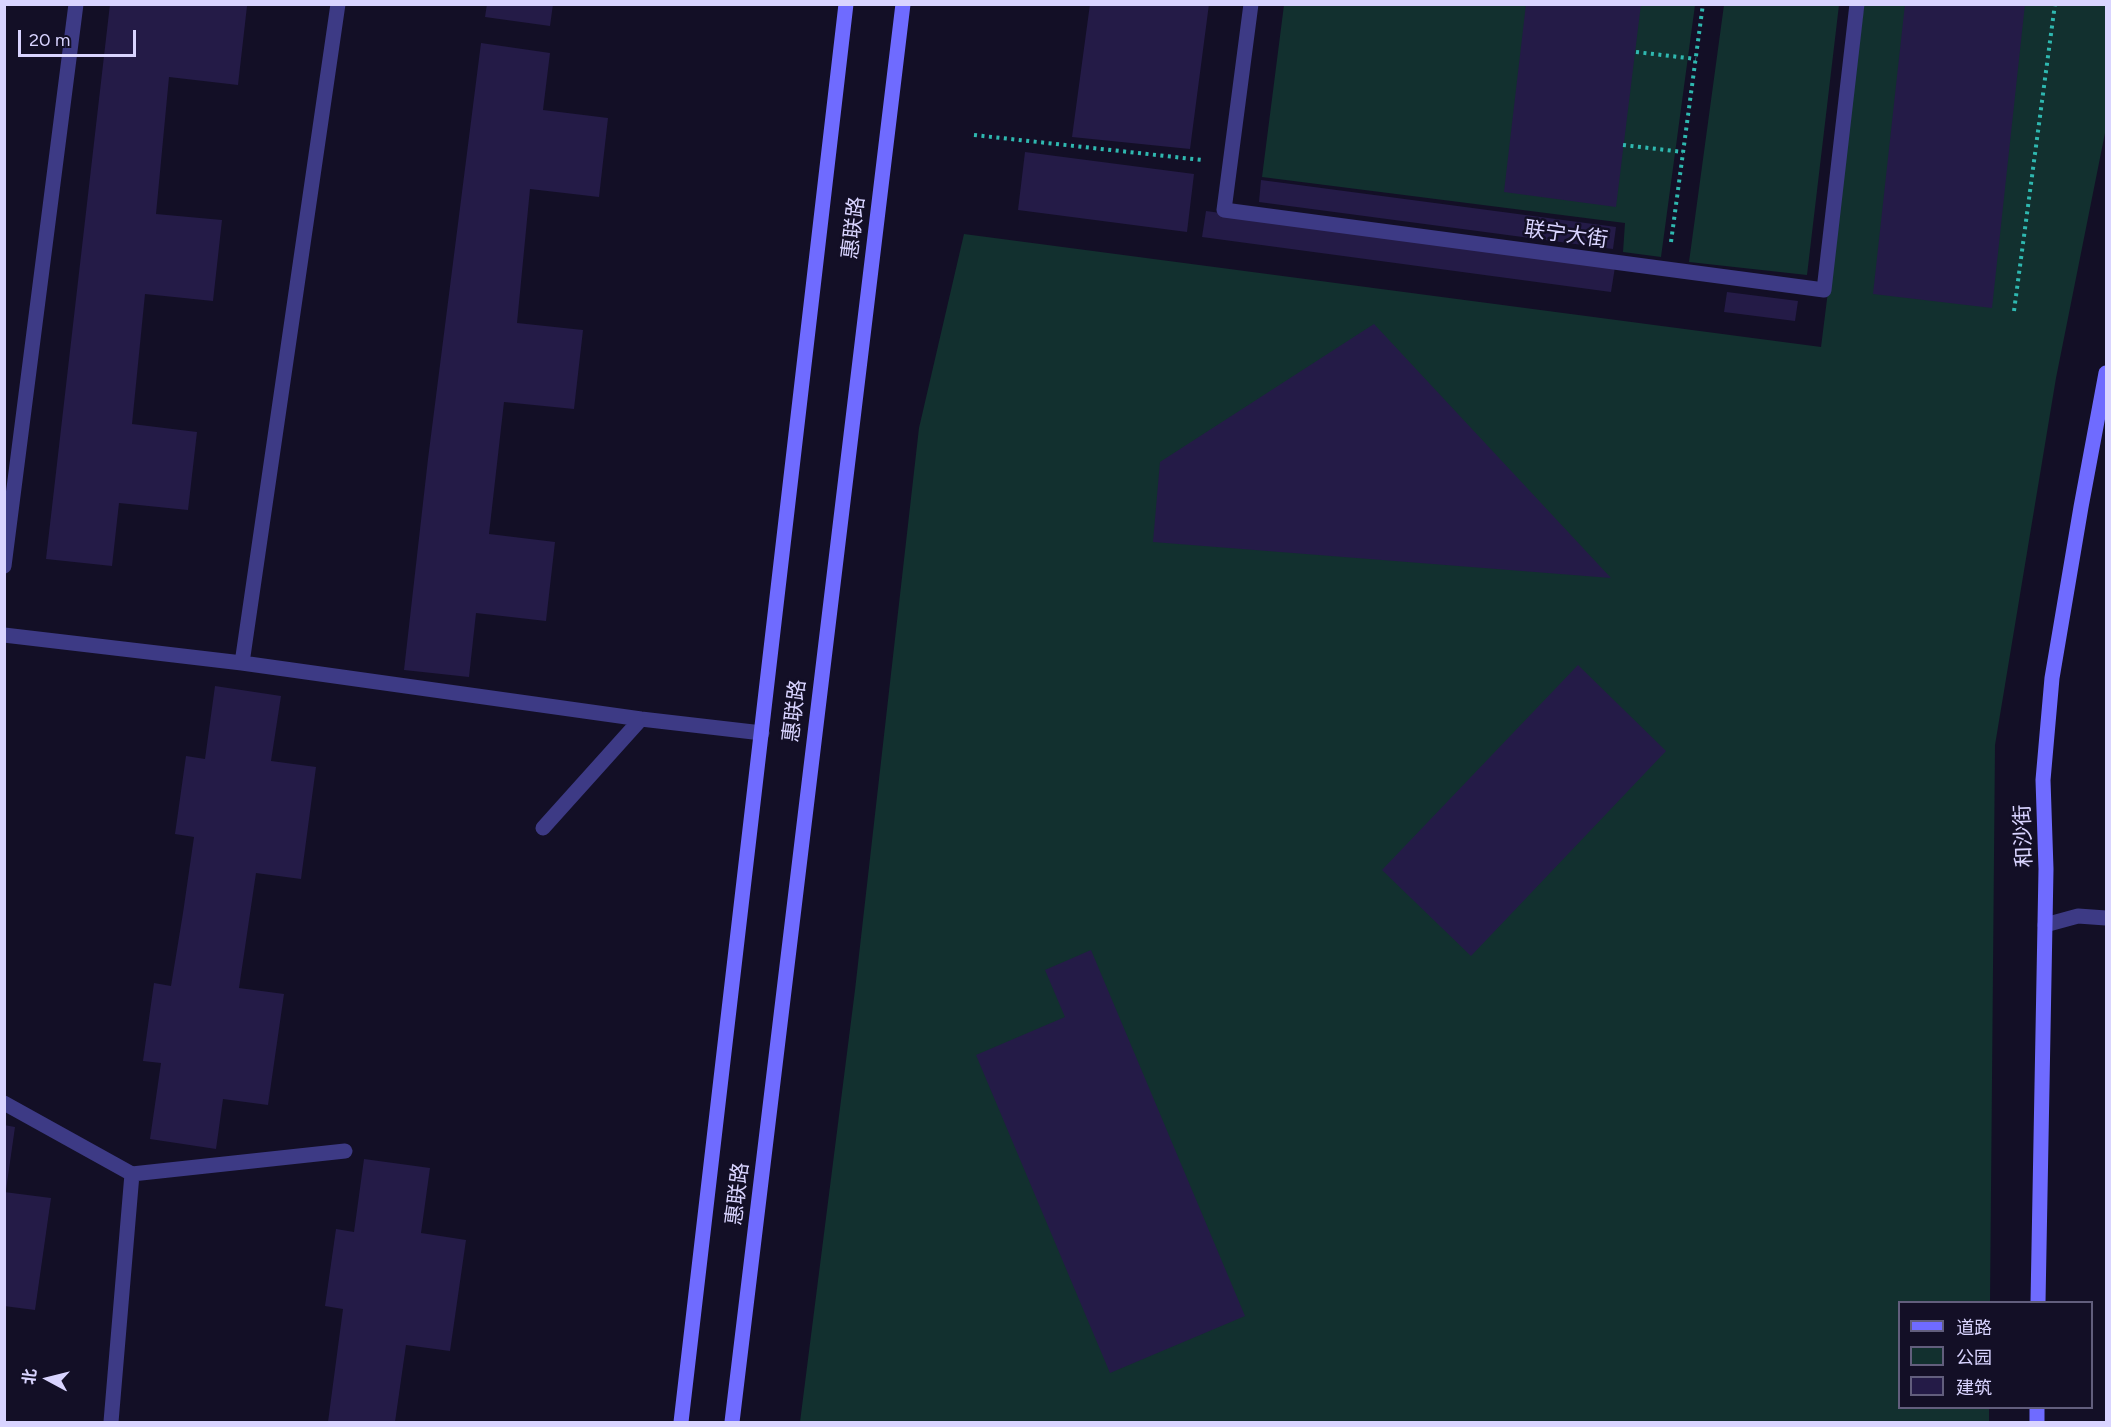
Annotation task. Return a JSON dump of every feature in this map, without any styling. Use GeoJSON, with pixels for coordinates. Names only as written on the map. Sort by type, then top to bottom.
{"type":"FeatureCollection","features":[{"type":"Feature","properties":{"kind":"street"},"geometry":{"type":"LineString","coordinates":[[4,566],[76,4]]}},
{"type":"Feature","properties":{"kind":"street"},"geometry":{"type":"LineString","coordinates":[[242,663],[338,4]]}},
{"type":"Feature","properties":{"kind":"street","name":"惠联路"},"geometry":{"type":"LineString","coordinates":[[681,1422],[846,4]]}},
{"type":"Feature","properties":{"kind":"street","name":"惠联路"},"geometry":{"type":"LineString","coordinates":[[732,1422],[903,4]]}},
{"type":"Feature","properties":{"kind":"street","name":"联宁大街"},"geometry":{"type":"LineString","coordinates":[[1251,4],[1224,210],[1824,290],[1857,4]]}},
{"type":"Feature","properties":{"kind":"street","name":"和沙街"},"geometry":{"type":"LineString","coordinates":[[2038,1301],[2046,869],[2043,780],[2052,678],[2106,372]]}},
{"type":"Feature","properties":{"kind":"street"},"geometry":{"type":"LineString","coordinates":[[4,635],[242,663],[641,719],[762,733]]}},
{"type":"Feature","properties":{"kind":"street"},"geometry":{"type":"LineString","coordinates":[[543,828],[641,719]]}},
{"type":"Feature","properties":{"kind":"street"},"geometry":{"type":"LineString","coordinates":[[2045,925],[2078,916],[2106,918]]}},
{"type":"Feature","properties":{"kind":"street"},"geometry":{"type":"LineString","coordinates":[[4,1103],[132,1174],[345,1151]]}},
{"type":"Feature","properties":{"kind":"street"},"geometry":{"type":"LineString","coordinates":[[111,1422],[132,1174]]}},
{"type":"Feature","properties":{"kind":"path"},"geometry":{"type":"LineString","coordinates":[[1667,270],[1703,4]]}},
{"type":"Feature","properties":{"kind":"path"},"geometry":{"type":"LineString","coordinates":[[2014,310],[2055,4]]}},
{"type":"Feature","properties":{"kind":"path"},"geometry":{"type":"LineString","coordinates":[[1636,52],[1696,59]]}},
{"type":"Feature","properties":{"kind":"path"},"geometry":{"type":"LineString","coordinates":[[974,135],[1230,163]]}},
{"type":"Feature","properties":{"kind":"path"},"geometry":{"type":"LineString","coordinates":[[1623,145],[1683,152]]}},
{"type":"Feature","properties":{"kind":"green space"},"geometry":{"type":"Polygon","coordinates":[[[1284,5],[1695,5],[1661,257],[1623,252],[1625,223],[1262,177],[1284,5]]]}},
{"type":"Feature","properties":{"kind":"green space"},"geometry":{"type":"Polygon","coordinates":[[[1724,5],[1839,5],[1807,275],[1689,262],[1724,5]]]}},
{"type":"Feature","properties":{"kind":"green space"},"geometry":{"type":"Polygon","coordinates":[[[1864,5],[2106,5],[2106,128],[2056,378],[1995,745],[1990,1301],[1898,1301],[1898,1409],[1989,1409],[1989,1422],[800,1422],[855,990],[919,428],[964,234],[1821,347],[1864,5]]]}},
{"type":"Feature","properties":{"kind":"building"},"geometry":{"type":"Polygon","coordinates":[[[110,4],[247,6],[238,85],[169,77],[156,214],[222,220],[213,301],[145,294],[132,424],[197,432],[188,510],[119,503],[112,566],[46,559],[110,4]]]}},
{"type":"Feature","properties":{"kind":"building"},"geometry":{"type":"Polygon","coordinates":[[[487,4],[553,4],[550,26],[485,17],[487,4]]]}},
{"type":"Feature","properties":{"kind":"building"},"geometry":{"type":"Polygon","coordinates":[[[1090,4],[1209,4],[1190,149],[1072,137],[1090,4]]]}},
{"type":"Feature","properties":{"kind":"building"},"geometry":{"type":"Polygon","coordinates":[[[1526,4],[1641,4],[1616,207],[1504,192],[1526,4]]]}},
{"type":"Feature","properties":{"kind":"building"},"geometry":{"type":"Polygon","coordinates":[[[1905,4],[2025,4],[1992,308],[1873,294],[1905,4]]]}},
{"type":"Feature","properties":{"kind":"building"},"geometry":{"type":"Polygon","coordinates":[[[481,43],[550,53],[543,110],[608,118],[599,197],[530,189],[517,323],[583,330],[574,409],[504,402],[489,534],[555,542],[546,621],[476,613],[469,677],[404,670],[428,459],[481,43]]]}},
{"type":"Feature","properties":{"kind":"building"},"geometry":{"type":"Polygon","coordinates":[[[1025,152],[1194,174],[1187,232],[1018,210],[1025,152]]]}},
{"type":"Feature","properties":{"kind":"building"},"geometry":{"type":"Polygon","coordinates":[[[1261,180],[1616,227],[1613,249],[1259,202],[1261,180]]]}},
{"type":"Feature","properties":{"kind":"building"},"geometry":{"type":"Polygon","coordinates":[[[1206,211],[1615,267],[1611,292],[1202,237],[1206,211]]]}},
{"type":"Feature","properties":{"kind":"building"},"geometry":{"type":"Polygon","coordinates":[[[1727,292],[1798,301],[1795,321],[1724,312],[1727,292]]]}},
{"type":"Feature","properties":{"kind":"building"},"geometry":{"type":"Polygon","coordinates":[[[1374,324],[1611,578],[1153,542],[1160,462],[1374,324]]]}},
{"type":"Feature","properties":{"kind":"building"},"geometry":{"type":"Polygon","coordinates":[[[1578,665],[1666,751],[1471,956],[1382,870],[1578,665]]]}},
{"type":"Feature","properties":{"kind":"building"},"geometry":{"type":"Polygon","coordinates":[[[215,686],[281,696],[271,761],[316,767],[301,879],[256,873],[239,988],[284,994],[268,1105],[223,1099],[216,1149],[150,1139],[161,1063],[143,1061],[154,983],[171,986],[194,837],[175,834],[186,756],[205,759],[215,686]]]}},
{"type":"Feature","properties":{"kind":"building"},"geometry":{"type":"Polygon","coordinates":[[[1091,950],[1245,1316],[1110,1373],[976,1055],[1065,1017],[1045,970],[1091,950]]]}},
{"type":"Feature","properties":{"kind":"building"},"geometry":{"type":"Polygon","coordinates":[[[4,1125],[15,1127],[6,1190],[4,1190],[4,1125]]]}},
{"type":"Feature","properties":{"kind":"building"},"geometry":{"type":"Polygon","coordinates":[[[364,1159],[430,1168],[421,1233],[466,1240],[450,1351],[406,1345],[395,1422],[328,1422],[343,1309],[325,1306],[336,1229],[354,1232],[364,1159]]]}},
{"type":"Feature","properties":{"kind":"building"},"geometry":{"type":"Polygon","coordinates":[[[4,1192],[51,1198],[35,1310],[4,1306],[4,1192]]]}}]}
